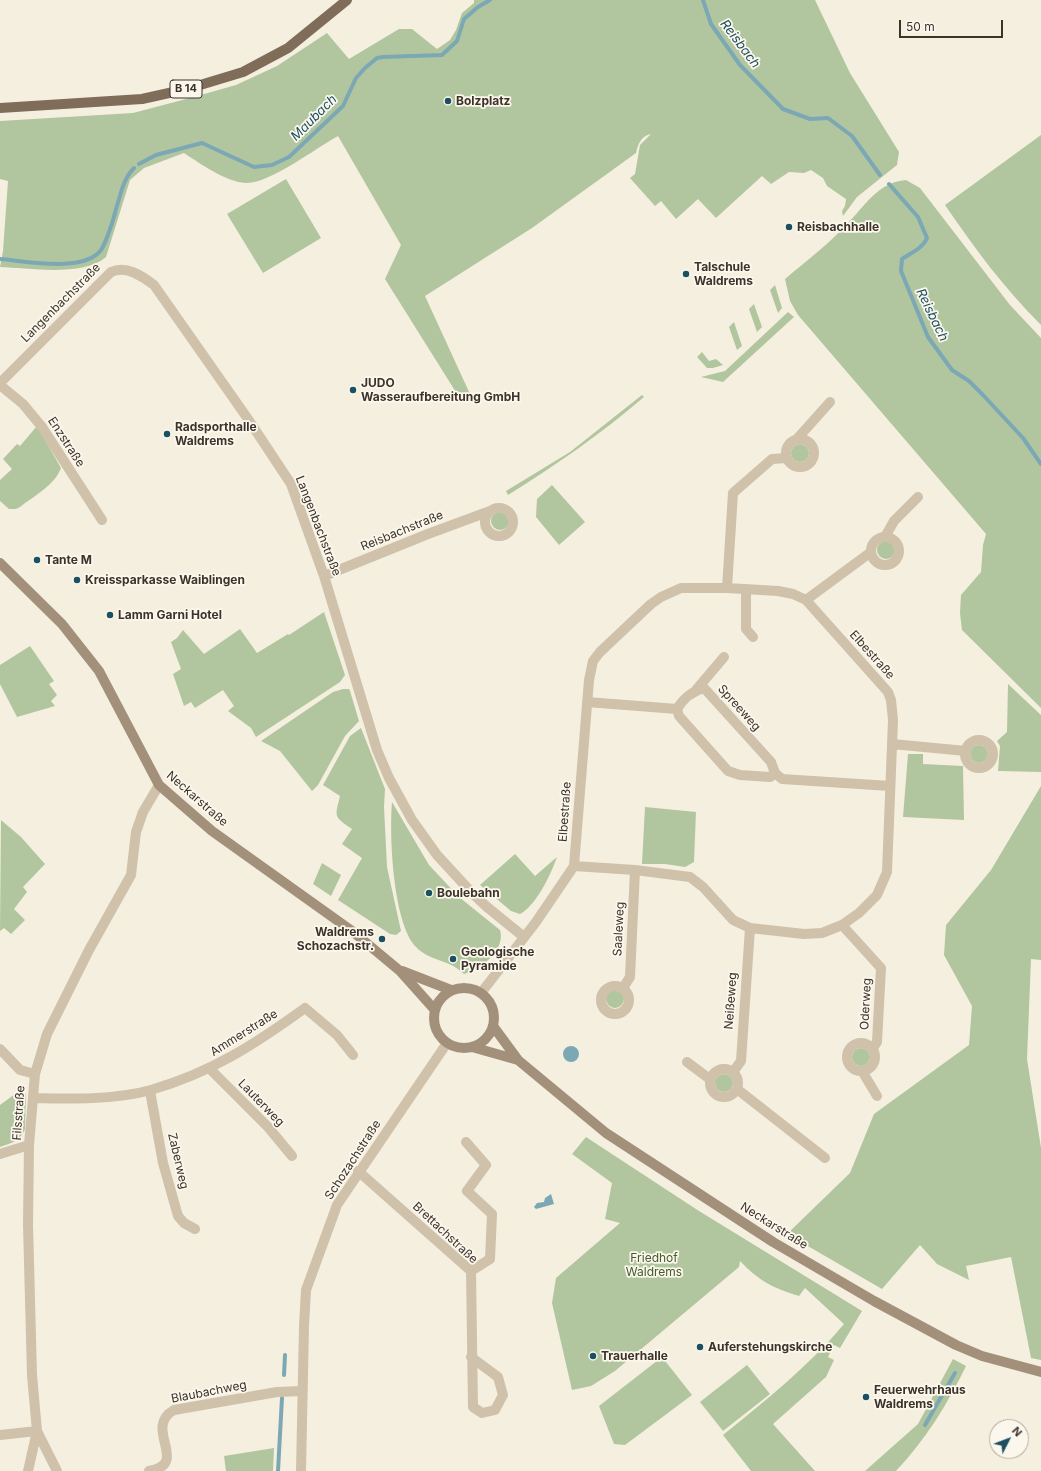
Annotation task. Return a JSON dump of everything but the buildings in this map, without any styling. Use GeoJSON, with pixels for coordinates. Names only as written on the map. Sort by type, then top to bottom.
{"type":"FeatureCollection","features":[{"type":"Feature","properties":{"kind":"main road","name":"B 14"},"geometry":{"type":"LineString","coordinates":[[0,108],[142,99],[187,89],[243,72],[288,48],[347,0]]}},
{"type":"Feature","properties":{"kind":"street","name":"Langenbachstraße"},"geometry":{"type":"LineString","coordinates":[[0,384],[107,275],[117,269],[134,272],[154,285],[248,419],[291,484],[324,576],[377,750],[412,820],[437,855],[487,907],[524,937]]}},
{"type":"Feature","properties":{"kind":"street","name":"Enzstraße"},"geometry":{"type":"LineString","coordinates":[[0,384],[23,404],[42,427],[102,520]]}},
{"type":"Feature","properties":{"kind":"street"},"geometry":{"type":"LineString","coordinates":[[787,458],[786,454],[789,445],[796,440],[830,402]]}},
{"type":"Feature","properties":{"kind":"street"},"geometry":{"type":"LineString","coordinates":[[727,588],[733,493],[772,459],[787,458],[797,466],[805,466],[812,460],[814,452],[811,445],[805,440],[796,440]]}},
{"type":"Feature","properties":{"kind":"street"},"geometry":{"type":"LineString","coordinates":[[886,537],[894,521],[918,497]]}},
{"type":"Feature","properties":{"kind":"street","name":"Reisbachstraße"},"geometry":{"type":"LineString","coordinates":[[324,576],[490,511]]}},
{"type":"Feature","properties":{"kind":"street"},"geometry":{"type":"LineString","coordinates":[[881,537],[886,537],[894,539],[899,546],[899,554],[894,561],[886,565],[881,564],[875,559],[872,552],[874,543],[881,537]]}},
{"type":"Feature","properties":{"kind":"street"},"geometry":{"type":"LineString","coordinates":[[806,600],[872,552]]}},
{"type":"Feature","properties":{"kind":"street","name":"Neckarstraße"},"geometry":{"type":"LineString","coordinates":[[0,563],[62,624],[96,666],[159,785],[212,831],[322,908],[400,971],[434,1009]]}},
{"type":"Feature","properties":{"kind":"street","name":"Elbestraße"},"geometry":{"type":"LineString","coordinates":[[482,993],[560,889],[574,866],[587,702],[593,661],[609,643],[661,597],[681,588],[746,589],[793,594],[806,600],[888,692],[891,700],[892,744],[887,872],[877,895],[859,913],[842,925],[822,933],[804,934],[750,928],[733,920],[702,887],[690,878],[635,870],[574,866]]}},
{"type":"Feature","properties":{"kind":"street"},"geometry":{"type":"LineString","coordinates":[[746,589],[746,629],[753,637]]}},
{"type":"Feature","properties":{"kind":"street"},"geometry":{"type":"LineString","coordinates":[[724,657],[696,690],[681,703],[677,709],[679,716],[728,771],[740,775],[770,777],[775,773],[782,779],[890,786]]}},
{"type":"Feature","properties":{"kind":"street","name":"Spreeweg"},"geometry":{"type":"LineString","coordinates":[[696,690],[704,688],[771,762],[775,773]]}},
{"type":"Feature","properties":{"kind":"street"},"geometry":{"type":"LineString","coordinates":[[587,702],[677,709]]}},
{"type":"Feature","properties":{"kind":"street"},"geometry":{"type":"LineString","coordinates":[[892,744],[966,751]]}},
{"type":"Feature","properties":{"kind":"street","name":"Filsstraße"},"geometry":{"type":"LineString","coordinates":[[28,1471],[37,1431],[32,1375],[28,1224],[29,1145],[34,1074],[47,1034],[89,950],[131,875],[136,832],[144,812],[159,785]]}},
{"type":"Feature","properties":{"kind":"street","name":"Saaleweg"},"geometry":{"type":"LineString","coordinates":[[623,988],[630,977],[635,870]]}},
{"type":"Feature","properties":{"kind":"street","name":"Oderweg"},"geometry":{"type":"LineString","coordinates":[[842,925],[881,968],[877,1042],[872,1049]]}},
{"type":"Feature","properties":{"kind":"street","name":"Neißeweg"},"geometry":{"type":"LineString","coordinates":[[732,1072],[741,1061],[750,928]]}},
{"type":"Feature","properties":{"kind":"street","name":"Neckarstraße"},"geometry":{"type":"LineString","coordinates":[[400,971],[451,990]]}},
{"type":"Feature","properties":{"kind":"street"},"geometry":{"type":"LineString","coordinates":[[615,986],[623,988],[629,999],[627,1013],[610,1013],[604,1008],[601,996],[606,988],[615,986]]}},
{"type":"Feature","properties":{"kind":"street"},"geometry":{"type":"LineString","coordinates":[[464,987],[482,993],[493,1008],[493,1026],[489,1035],[483,1042],[472,1047],[455,1047],[447,1043],[436,1030],[433,1016],[434,1009],[440,998],[451,990],[464,987]]}},
{"type":"Feature","properties":{"kind":"street","name":"Ammerstraße"},"geometry":{"type":"LineString","coordinates":[[33,1098],[68,1099],[120,1095],[150,1090],[210,1069],[249,1048],[305,1008],[337,1035],[353,1055]]}},
{"type":"Feature","properties":{"kind":"street","name":"Neckarstraße"},"geometry":{"type":"LineString","coordinates":[[493,1026],[518,1060],[606,1133],[773,1242],[874,1301],[956,1345],[982,1356],[1041,1372]]}},
{"type":"Feature","properties":{"kind":"street","name":"Schozachstraße"},"geometry":{"type":"LineString","coordinates":[[301,1471],[302,1391],[306,1290],[337,1205],[447,1043]]}},
{"type":"Feature","properties":{"kind":"street","name":"Oderweg"},"geometry":{"type":"LineString","coordinates":[[862,1071],[873,1064],[875,1056],[872,1049],[866,1044],[856,1044],[852,1046],[847,1054],[848,1062],[850,1066],[862,1071],[877,1096]]}},
{"type":"Feature","properties":{"kind":"street","name":"Neckarstraße"},"geometry":{"type":"LineString","coordinates":[[472,1047],[518,1060]]}},
{"type":"Feature","properties":{"kind":"street"},"geometry":{"type":"LineString","coordinates":[[0,1049],[20,1070],[34,1074]]}},
{"type":"Feature","properties":{"kind":"street"},"geometry":{"type":"LineString","coordinates":[[687,1062],[711,1080]]}},
{"type":"Feature","properties":{"kind":"street","name":"Lauterweg"},"geometry":{"type":"LineString","coordinates":[[210,1069],[268,1127],[292,1156]]}},
{"type":"Feature","properties":{"kind":"street"},"geometry":{"type":"LineString","coordinates":[[720,1070],[732,1072],[737,1079],[737,1089],[730,1096],[721,1097],[714,1092],[710,1084],[711,1080],[720,1070]]}},
{"type":"Feature","properties":{"kind":"street"},"geometry":{"type":"LineString","coordinates":[[737,1089],[825,1158]]}},
{"type":"Feature","properties":{"kind":"street","name":"Zaberweg"},"geometry":{"type":"LineString","coordinates":[[150,1090],[163,1163],[178,1216],[184,1223],[195,1229]]}},
{"type":"Feature","properties":{"kind":"street"},"geometry":{"type":"LineString","coordinates":[[466,1142],[486,1165],[467,1192],[492,1214],[490,1259],[471,1271]]}},
{"type":"Feature","properties":{"kind":"street"},"geometry":{"type":"LineString","coordinates":[[0,1154],[29,1145]]}},
{"type":"Feature","properties":{"kind":"street","name":"Brettachstraße"},"geometry":{"type":"LineString","coordinates":[[358,1172],[471,1271],[471,1357],[473,1407],[482,1413],[495,1410],[503,1395],[498,1377],[471,1357]]}},
{"type":"Feature","properties":{"kind":"street","name":"Blaubachweg"},"geometry":{"type":"LineString","coordinates":[[149,1471],[158,1470],[164,1466],[166,1462],[167,1453],[162,1425],[166,1414],[174,1410],[277,1392],[302,1391]]}},
{"type":"Feature","properties":{"kind":"street"},"geometry":{"type":"LineString","coordinates":[[0,1436],[37,1431],[57,1471]]}},
{"type":"Feature","properties":{"kind":"green space"},"geometry":{"type":"Polygon","coordinates":[[[474,0],[815,0],[850,73],[899,152],[897,165],[857,197],[843,216],[842,211],[845,206],[846,199],[827,186],[823,178],[811,170],[804,173],[789,172],[771,184],[762,176],[716,218],[698,199],[676,219],[661,201],[655,206],[630,178],[635,174],[640,145],[651,134],[648,135],[640,141],[636,153],[532,228],[425,296],[470,394],[459,397],[385,279],[401,245],[338,136],[279,172],[256,182],[238,182],[222,176],[184,153],[144,168],[130,180],[106,257],[96,263],[84,267],[70,269],[40,270],[0,267],[3,251],[8,181],[0,179],[0,121],[133,113],[190,98],[236,85],[277,66],[327,33],[349,59],[399,29],[412,29],[437,49],[450,40],[456,30],[462,13],[474,3],[474,0]]]}},
{"type":"Feature","properties":{"kind":"green space"},"geometry":{"type":"Polygon","coordinates":[[[1041,135],[1041,325],[990,268],[945,205],[1041,135]]]}},
{"type":"Feature","properties":{"kind":"green space"},"geometry":{"type":"Polygon","coordinates":[[[286,179],[321,238],[263,273],[227,214],[286,179]]]}},
{"type":"Feature","properties":{"kind":"green space"},"geometry":{"type":"Polygon","coordinates":[[[906,180],[920,188],[1010,305],[1041,338],[1041,708],[962,630],[960,613],[961,595],[981,572],[983,545],[986,534],[798,315],[790,301],[785,279],[833,238],[880,190],[888,185],[906,180]]]}},
{"type":"Feature","properties":{"kind":"green space"},"geometry":{"type":"Polygon","coordinates":[[[775,285],[782,308],[778,313],[770,290],[775,285]]]}},
{"type":"Feature","properties":{"kind":"green space"},"geometry":{"type":"Polygon","coordinates":[[[754,304],[762,327],[757,332],[749,309],[754,304]]]}},
{"type":"Feature","properties":{"kind":"green space"},"geometry":{"type":"Polygon","coordinates":[[[788,312],[794,317],[723,382],[701,377],[725,371],[788,312]]]}},
{"type":"Feature","properties":{"kind":"green space"},"geometry":{"type":"Polygon","coordinates":[[[734,322],[742,346],[737,350],[729,327],[734,322]]]}},
{"type":"Feature","properties":{"kind":"green space"},"geometry":{"type":"Polygon","coordinates":[[[702,352],[709,361],[716,359],[723,365],[707,368],[697,357],[702,352]]]}},
{"type":"Feature","properties":{"kind":"green space"},"geometry":{"type":"Polygon","coordinates":[[[642,395],[644,397],[628,411],[595,436],[561,461],[508,495],[506,491],[570,452],[642,395]]]}},
{"type":"Feature","properties":{"kind":"green space"},"geometry":{"type":"Polygon","coordinates":[[[37,426],[61,468],[54,480],[44,490],[20,507],[16,509],[9,509],[0,501],[0,480],[12,469],[3,459],[17,444],[20,446],[37,426]]]}},
{"type":"Feature","properties":{"kind":"green space"},"geometry":{"type":"Polygon","coordinates":[[[800,444],[806,447],[809,453],[806,459],[800,462],[794,459],[791,453],[794,447],[800,444]]]}},
{"type":"Feature","properties":{"kind":"green space"},"geometry":{"type":"Polygon","coordinates":[[[552,485],[585,522],[559,545],[536,517],[537,499],[552,485]]]}},
{"type":"Feature","properties":{"kind":"green space"},"geometry":{"type":"Polygon","coordinates":[[[500,512],[506,515],[509,521],[506,527],[500,530],[494,527],[491,521],[494,515],[500,512]]]}},
{"type":"Feature","properties":{"kind":"green space"},"geometry":{"type":"Polygon","coordinates":[[[886,541],[892,544],[895,550],[892,556],[886,559],[880,556],[877,550],[880,544],[886,541]]]}},
{"type":"Feature","properties":{"kind":"green space"},"geometry":{"type":"Polygon","coordinates":[[[324,612],[345,675],[340,682],[256,737],[251,728],[228,711],[234,706],[223,690],[195,708],[191,702],[184,706],[173,674],[181,669],[171,642],[177,638],[183,630],[204,654],[240,629],[257,653],[288,634],[289,635],[324,612]]]}},
{"type":"Feature","properties":{"kind":"green space"},"geometry":{"type":"Polygon","coordinates":[[[30,646],[54,681],[49,684],[57,695],[51,701],[55,706],[17,717],[0,684],[0,665],[30,646]]]}},
{"type":"Feature","properties":{"kind":"green space"},"geometry":{"type":"Polygon","coordinates":[[[1008,684],[1041,715],[1041,772],[998,771],[1000,746],[997,741],[1007,732],[1008,684]]]}},
{"type":"Feature","properties":{"kind":"green space"},"geometry":{"type":"Polygon","coordinates":[[[349,689],[350,691],[359,721],[345,736],[318,785],[312,791],[280,751],[261,741],[333,692],[349,689]]]}},
{"type":"Feature","properties":{"kind":"green space"},"geometry":{"type":"Polygon","coordinates":[[[361,728],[385,789],[384,807],[387,867],[401,931],[396,935],[390,934],[338,900],[362,858],[342,844],[352,829],[337,816],[340,796],[323,785],[350,736],[361,728]]]}},
{"type":"Feature","properties":{"kind":"green space"},"geometry":{"type":"Polygon","coordinates":[[[979,745],[985,748],[988,754],[985,760],[979,763],[973,760],[970,754],[973,748],[979,745]]]}},
{"type":"Feature","properties":{"kind":"green space"},"geometry":{"type":"Polygon","coordinates":[[[908,754],[923,754],[923,764],[963,766],[964,820],[903,817],[908,754]]]}},
{"type":"Feature","properties":{"kind":"green space"},"geometry":{"type":"Polygon","coordinates":[[[1041,786],[1041,960],[1031,959],[1027,1059],[1041,1148],[1041,1360],[1031,1358],[1011,1257],[966,1266],[969,1280],[937,1264],[920,1245],[882,1289],[787,1234],[850,1173],[874,1114],[969,1045],[972,1006],[944,955],[946,925],[991,870],[1041,786]]]}},
{"type":"Feature","properties":{"kind":"green space"},"geometry":{"type":"Polygon","coordinates":[[[392,802],[429,865],[459,897],[500,930],[501,937],[496,951],[491,958],[478,968],[464,974],[459,969],[421,952],[408,935],[402,919],[394,878],[391,836],[392,802]]]}},
{"type":"Feature","properties":{"kind":"green space"},"geometry":{"type":"Polygon","coordinates":[[[645,807],[696,812],[694,862],[685,867],[665,864],[642,864],[645,807]]]}},
{"type":"Feature","properties":{"kind":"green space"},"geometry":{"type":"Polygon","coordinates":[[[1,820],[21,837],[45,864],[23,887],[27,892],[14,909],[25,920],[11,934],[4,928],[0,931],[1,820]]]}},
{"type":"Feature","properties":{"kind":"green space"},"geometry":{"type":"Polygon","coordinates":[[[515,854],[535,876],[557,857],[547,880],[537,897],[526,910],[520,914],[511,911],[480,885],[515,854]]]}},
{"type":"Feature","properties":{"kind":"green space"},"geometry":{"type":"Polygon","coordinates":[[[322,863],[341,875],[331,896],[313,884],[322,863]]]}},
{"type":"Feature","properties":{"kind":"green space"},"geometry":{"type":"Polygon","coordinates":[[[615,990],[621,993],[624,999],[621,1005],[615,1008],[609,1005],[606,999],[609,993],[615,990]]]}},
{"type":"Feature","properties":{"kind":"green space"},"geometry":{"type":"Polygon","coordinates":[[[861,1048],[867,1051],[870,1057],[867,1063],[861,1066],[855,1063],[852,1057],[855,1051],[861,1048]]]}},
{"type":"Feature","properties":{"kind":"green space"},"geometry":{"type":"Polygon","coordinates":[[[724,1074],[730,1077],[733,1083],[730,1089],[724,1092],[718,1089],[715,1083],[718,1077],[724,1074]]]}},
{"type":"Feature","properties":{"kind":"green space"},"geometry":{"type":"Polygon","coordinates":[[[23,1090],[26,1095],[25,1129],[18,1139],[12,1143],[0,1147],[0,1105],[19,1091],[23,1090]]]}},
{"type":"Feature","properties":{"kind":"green space","name":"Friedhof Waldrems"},"geometry":{"type":"Polygon","coordinates":[[[586,1137],[699,1211],[862,1311],[840,1348],[834,1345],[828,1357],[834,1360],[826,1377],[773,1424],[815,1471],[751,1471],[723,1435],[771,1396],[801,1369],[844,1324],[805,1288],[799,1296],[781,1290],[760,1279],[740,1261],[739,1267],[615,1371],[591,1386],[572,1390],[552,1303],[556,1278],[620,1223],[605,1219],[612,1183],[572,1154],[586,1137]]]}},
{"type":"Feature","properties":{"kind":"green space"},"geometry":{"type":"Polygon","coordinates":[[[662,1357],[692,1395],[625,1445],[614,1444],[599,1406],[662,1357]]]}},
{"type":"Feature","properties":{"kind":"green space"},"geometry":{"type":"Polygon","coordinates":[[[953,1359],[966,1366],[943,1408],[917,1447],[896,1471],[865,1471],[918,1424],[953,1359]]]}},
{"type":"Feature","properties":{"kind":"green space"},"geometry":{"type":"Polygon","coordinates":[[[747,1365],[770,1394],[723,1431],[700,1402],[747,1365]]]}},
{"type":"Feature","properties":{"kind":"green space"},"geometry":{"type":"Polygon","coordinates":[[[274,1448],[273,1471],[226,1471],[224,1456],[274,1448]]]}},
{"type":"Feature","properties":{"kind":"water"},"geometry":{"type":"Polygon","coordinates":[[[571,1046],[578,1051],[579,1054],[574,1061],[571,1062],[564,1057],[563,1054],[568,1047],[571,1046]]]}},
{"type":"Feature","properties":{"kind":"water"},"geometry":{"type":"Polygon","coordinates":[[[551,1194],[554,1204],[536,1209],[534,1207],[537,1203],[544,1202],[545,1198],[551,1194]]]}},
{"type":"Feature","properties":{"kind":"waterway","name":"Maubach"},"geometry":{"type":"LineString","coordinates":[[139,164],[156,155],[202,143],[254,167],[272,165],[289,157],[343,106],[356,78],[377,58],[442,55],[457,41],[464,19],[478,7],[490,0]]}},
{"type":"Feature","properties":{"kind":"waterway","name":"Reisbach"},"geometry":{"type":"LineString","coordinates":[[703,0],[711,24],[740,65],[783,109],[810,119],[828,118],[852,136],[880,175]]}},
{"type":"Feature","properties":{"kind":"waterway","name":"Maubach"},"geometry":{"type":"LineString","coordinates":[[0,259],[54,264],[82,261],[93,257],[101,250],[105,242],[123,187],[127,177],[134,168]]}},
{"type":"Feature","properties":{"kind":"waterway","name":"Reisbach"},"geometry":{"type":"LineString","coordinates":[[889,184],[918,217],[927,238],[920,247],[902,259],[901,271],[928,337],[952,370],[969,381],[983,395],[1023,438],[1041,464]]}},
{"type":"Feature","properties":{"kind":"waterway"},"geometry":{"type":"LineString","coordinates":[[284,1375],[285,1355]]}},
{"type":"Feature","properties":{"kind":"waterway"},"geometry":{"type":"LineString","coordinates":[[925,1425],[955,1373]]}},
{"type":"Feature","properties":{"kind":"waterway"},"geometry":{"type":"LineString","coordinates":[[278,1471],[282,1398]]}},
{"type":"Feature","properties":{"kind":"place","name":"Bolzplatz"},"geometry":{"type":"Point","coordinates":[448,101]}},
{"type":"Feature","properties":{"kind":"place","name":"Reisbachhalle"},"geometry":{"type":"Point","coordinates":[789,227]}},
{"type":"Feature","properties":{"kind":"place","name":"Talschule Waldrems"},"geometry":{"type":"Point","coordinates":[686,274]}},
{"type":"Feature","properties":{"kind":"place","name":"JUDO Wasseraufbereitung GmbH"},"geometry":{"type":"Point","coordinates":[353,390]}},
{"type":"Feature","properties":{"kind":"place","name":"Radsporthalle Waldrems"},"geometry":{"type":"Point","coordinates":[167,434]}},
{"type":"Feature","properties":{"kind":"place","name":"Tante M"},"geometry":{"type":"Point","coordinates":[37,560]}},
{"type":"Feature","properties":{"kind":"place","name":"Kreissparkasse Waiblingen"},"geometry":{"type":"Point","coordinates":[77,580]}},
{"type":"Feature","properties":{"kind":"place","name":"Lamm Garni Hotel"},"geometry":{"type":"Point","coordinates":[110,615]}},
{"type":"Feature","properties":{"kind":"place","name":"Boulebahn"},"geometry":{"type":"Point","coordinates":[429,893]}},
{"type":"Feature","properties":{"kind":"place","name":"Waldrems Schozachstr."},"geometry":{"type":"Point","coordinates":[382,939]}},
{"type":"Feature","properties":{"kind":"place","name":"Geologische Pyramide"},"geometry":{"type":"Point","coordinates":[453,959]}},
{"type":"Feature","properties":{"kind":"place","name":"Auferstehungskirche"},"geometry":{"type":"Point","coordinates":[700,1347]}},
{"type":"Feature","properties":{"kind":"place","name":"Trauerhalle"},"geometry":{"type":"Point","coordinates":[593,1356]}},
{"type":"Feature","properties":{"kind":"place","name":"Feuerwehrhaus Waldrems"},"geometry":{"type":"Point","coordinates":[866,1397]}}]}
